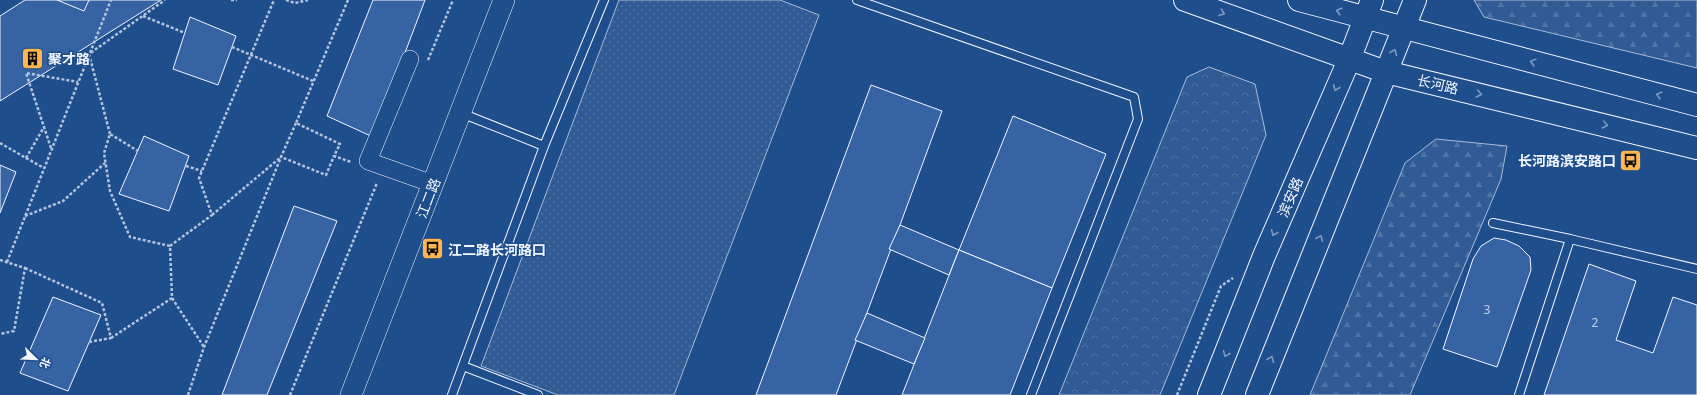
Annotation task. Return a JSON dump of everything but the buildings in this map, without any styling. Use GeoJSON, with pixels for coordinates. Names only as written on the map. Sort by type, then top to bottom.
{"type":"FeatureCollection","features":[{"type":"Feature","properties":{"kind":"main road","name":"长河路"},"geometry":{"type":"LineString","coordinates":[[1185,0],[1348,60],[1386,72],[1697,148]]}},
{"type":"Feature","properties":{"kind":"main road"},"geometry":{"type":"LineString","coordinates":[[1299,0],[1368,9],[1404,28],[1697,104]]}},
{"type":"Feature","properties":{"kind":"main road"},"geometry":{"type":"LineString","coordinates":[[1257,395],[1414,0]]}},
{"type":"Feature","properties":{"kind":"main road","name":"滨安路"},"geometry":{"type":"LineString","coordinates":[[1209,395],[1264,256],[1348,60],[1368,9]]}},
{"type":"Feature","properties":{"kind":"street","name":"江二路"},"geometry":{"type":"LineString","coordinates":[[351,395],[504,0]]}},
{"type":"Feature","properties":{"kind":"street"},"geometry":{"type":"LineString","coordinates":[[410,59],[368,161],[433,184]]}},
{"type":"Feature","properties":{"kind":"lane"},"geometry":{"type":"LineString","coordinates":[[452,395],[544,146],[604,0]]}},
{"type":"Feature","properties":{"kind":"lane"},"geometry":{"type":"LineString","coordinates":[[857,0],[1134,97],[1138,119],[1031,395]]}},
{"type":"Feature","properties":{"kind":"lane"},"geometry":{"type":"LineString","coordinates":[[461,113],[544,146]]}},
{"type":"Feature","properties":{"kind":"lane"},"geometry":{"type":"LineString","coordinates":[[1493,223],[1697,268]]}},
{"type":"Feature","properties":{"kind":"lane"},"geometry":{"type":"LineString","coordinates":[[1519,395],[1570,239]]}},
{"type":"Feature","properties":{"kind":"lane"},"geometry":{"type":"LineString","coordinates":[[463,366],[538,395]]}},
{"type":"Feature","properties":{"kind":"path"},"geometry":{"type":"LineString","coordinates":[[7,262],[111,0]]}},
{"type":"Feature","properties":{"kind":"path"},"geometry":{"type":"LineString","coordinates":[[89,54],[165,0]]}},
{"type":"Feature","properties":{"kind":"path"},"geometry":{"type":"LineString","coordinates":[[231,0],[237,0]]}},
{"type":"Feature","properties":{"kind":"path"},"geometry":{"type":"LineString","coordinates":[[212,215],[199,178],[274,0]]}},
{"type":"Feature","properties":{"kind":"path"},"geometry":{"type":"LineString","coordinates":[[286,0],[295,3],[308,0]]}},
{"type":"Feature","properties":{"kind":"path"},"geometry":{"type":"LineString","coordinates":[[188,395],[204,347],[281,157],[348,0]]}},
{"type":"Feature","properties":{"kind":"path"},"geometry":{"type":"LineString","coordinates":[[426,66],[453,0]]}},
{"type":"Feature","properties":{"kind":"path"},"geometry":{"type":"LineString","coordinates":[[142,16],[185,33]]}},
{"type":"Feature","properties":{"kind":"path"},"geometry":{"type":"LineString","coordinates":[[232,47],[313,81]]}},
{"type":"Feature","properties":{"kind":"path"},"geometry":{"type":"LineString","coordinates":[[89,54],[110,134],[104,153],[110,191],[130,237],[170,246],[212,215],[281,157]]}},
{"type":"Feature","properties":{"kind":"path"},"geometry":{"type":"LineString","coordinates":[[52,149],[26,73],[78,82]]}},
{"type":"Feature","properties":{"kind":"path"},"geometry":{"type":"LineString","coordinates":[[281,157],[326,176],[340,144],[296,123]]}},
{"type":"Feature","properties":{"kind":"path"},"geometry":{"type":"LineString","coordinates":[[26,158],[44,127]]}},
{"type":"Feature","properties":{"kind":"path"},"geometry":{"type":"LineString","coordinates":[[110,134],[138,151]]}},
{"type":"Feature","properties":{"kind":"path"},"geometry":{"type":"LineString","coordinates":[[0,143],[44,168]]}},
{"type":"Feature","properties":{"kind":"path"},"geometry":{"type":"LineString","coordinates":[[334,156],[356,164]]}},
{"type":"Feature","properties":{"kind":"path"},"geometry":{"type":"LineString","coordinates":[[24,216],[63,201],[105,163]]}},
{"type":"Feature","properties":{"kind":"path"},"geometry":{"type":"LineString","coordinates":[[186,166],[202,171]]}},
{"type":"Feature","properties":{"kind":"path"},"geometry":{"type":"LineString","coordinates":[[290,395],[378,183]]}},
{"type":"Feature","properties":{"kind":"path"},"geometry":{"type":"LineString","coordinates":[[170,246],[172,298],[204,347]]}},
{"type":"Feature","properties":{"kind":"path"},"geometry":{"type":"LineString","coordinates":[[0,260],[25,268],[102,304],[112,338]]}},
{"type":"Feature","properties":{"kind":"path"},"geometry":{"type":"LineString","coordinates":[[0,334],[14,331],[25,268]]}},
{"type":"Feature","properties":{"kind":"path"},"geometry":{"type":"LineString","coordinates":[[1177,395],[1221,286],[1240,274]]}},
{"type":"Feature","properties":{"kind":"path"},"geometry":{"type":"LineString","coordinates":[[89,342],[112,338],[172,298]]}},
{"type":"Feature","properties":{"kind":"green space"},"geometry":{"type":"Polygon","coordinates":[[[619,0],[780,0],[819,15],[674,395],[558,395],[481,366],[619,0]]]}},
{"type":"Feature","properties":{"kind":"green space"},"geometry":{"type":"Polygon","coordinates":[[[1474,0],[1697,0],[1697,68],[1484,17],[1474,0]]]}},
{"type":"Feature","properties":{"kind":"green space"},"geometry":{"type":"Polygon","coordinates":[[[1209,67],[1255,84],[1266,135],[1160,395],[1059,395],[1187,77],[1209,67]]]}},
{"type":"Feature","properties":{"kind":"green space"},"geometry":{"type":"Polygon","coordinates":[[[1436,139],[1507,146],[1501,179],[1410,395],[1310,395],[1405,163],[1436,139]]]}},
{"type":"Feature","properties":{"kind":"place","name":"聚才路"},"geometry":{"type":"Point","coordinates":[33,58]}},
{"type":"Feature","properties":{"kind":"place","name":"长河路滨安路口"},"geometry":{"type":"Point","coordinates":[1631,160]}},
{"type":"Feature","properties":{"kind":"place","name":"江二路长河路口"},"geometry":{"type":"Point","coordinates":[433,249]}}]}
